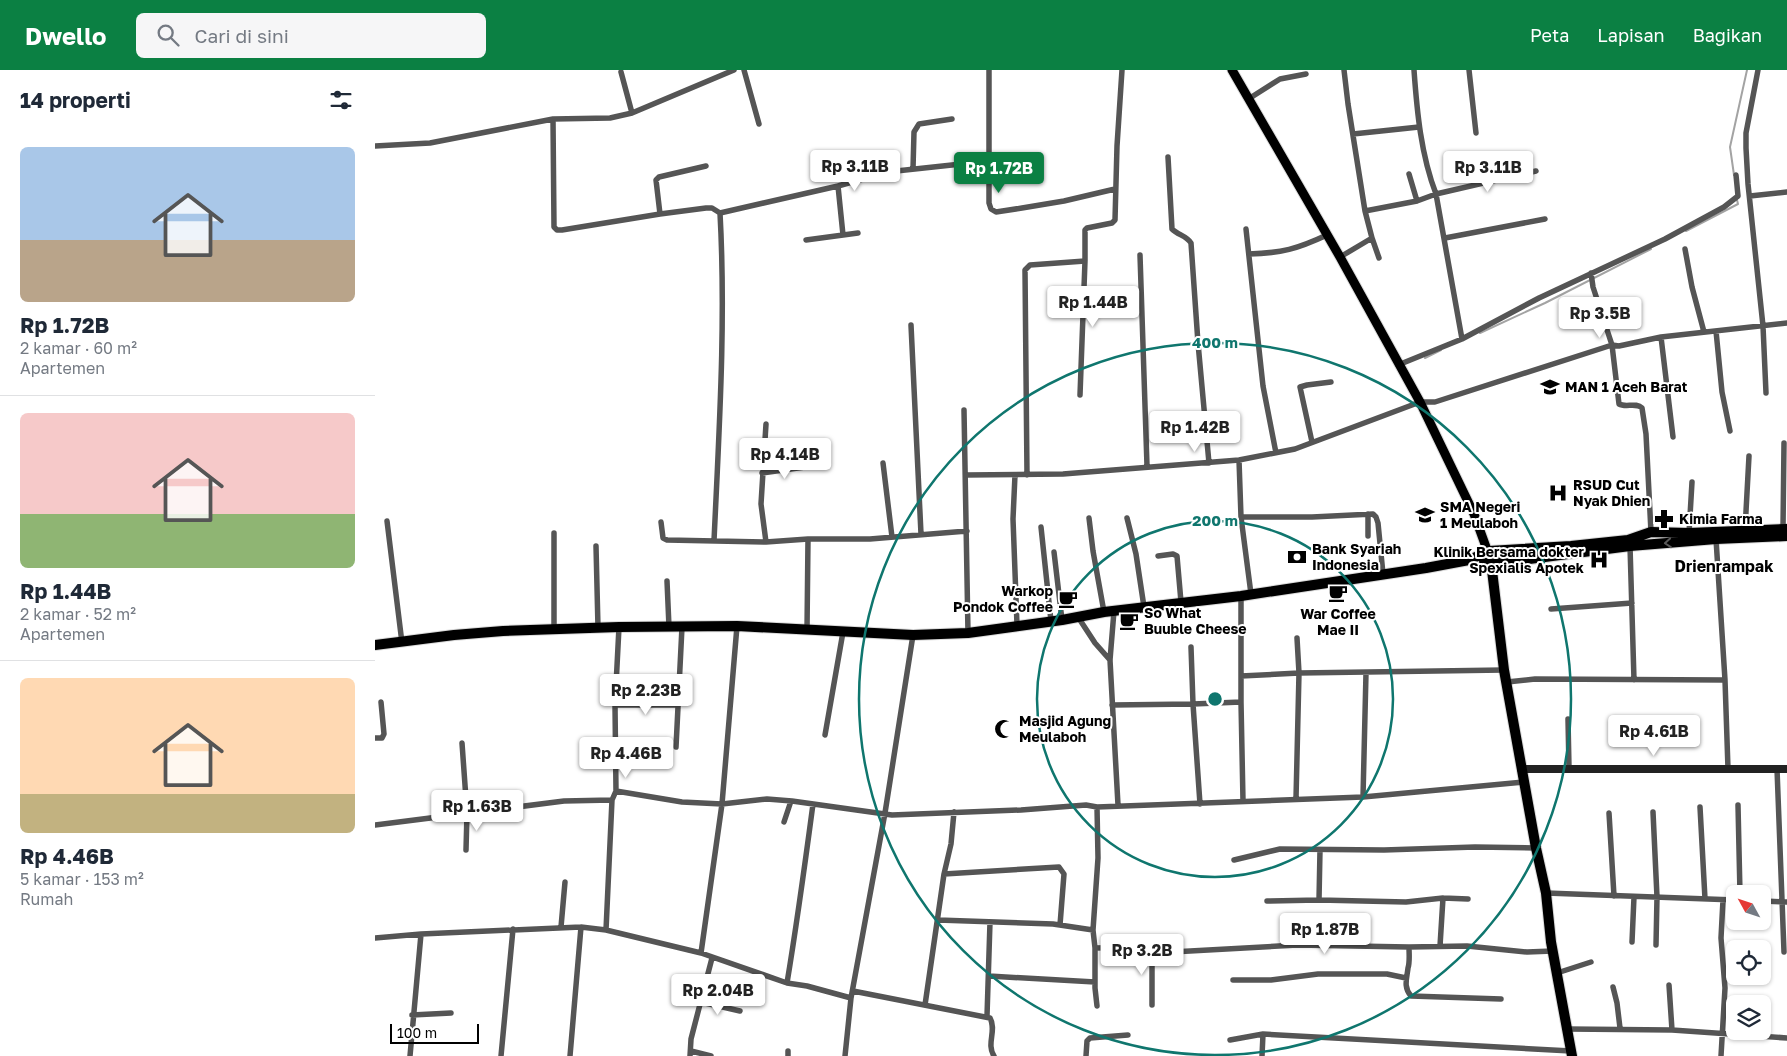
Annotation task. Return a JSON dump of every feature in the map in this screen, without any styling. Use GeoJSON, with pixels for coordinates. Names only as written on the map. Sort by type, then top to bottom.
{"type":"FeatureCollection","features":[{"type":"Feature","properties":{"kind":"highway"},"geometry":{"type":"LineString","coordinates":[[1490,557],[1515,561],[1630,546],[1786,531]]}},
{"type":"Feature","properties":{"kind":"highway"},"geometry":{"type":"LineString","coordinates":[[375,645],[454,635],[619,627],[737,626],[913,635],[968,633],[1062,620],[1109,611],[1246,595],[1490,557],[1628,540],[1651,532],[1786,531]]}},
{"type":"Feature","properties":{"kind":"highway"},"geometry":{"type":"LineString","coordinates":[[1490,557],[1504,670],[1521,769],[1546,893],[1553,951],[1572,1054]]}},
{"type":"Feature","properties":{"kind":"main road"},"geometry":{"type":"LineString","coordinates":[[1233,70],[1341,257],[1420,402],[1474,514],[1490,557]]}},
{"type":"Feature","properties":{"kind":"street"},"geometry":{"type":"LineString","coordinates":[[375,146],[430,143],[553,119],[610,118],[632,113],[734,70]]}},
{"type":"Feature","properties":{"kind":"street"},"geometry":{"type":"LineString","coordinates":[[744,70],[759,124]]}},
{"type":"Feature","properties":{"kind":"street"},"geometry":{"type":"LineString","coordinates":[[989,70],[989,203],[991,209],[996,212],[1064,201],[1115,189]]}},
{"type":"Feature","properties":{"kind":"street"},"geometry":{"type":"LineString","coordinates":[[1081,395],[1085,230],[1112,223],[1115,214],[1122,70]]}},
{"type":"Feature","properties":{"kind":"street"},"geometry":{"type":"LineString","coordinates":[[1344,70],[1347,104],[1365,211],[1379,258]]}},
{"type":"Feature","properties":{"kind":"street"},"geometry":{"type":"LineString","coordinates":[[1414,70],[1419,127],[1445,238],[1462,339]]}},
{"type":"Feature","properties":{"kind":"street"},"geometry":{"type":"LineString","coordinates":[[1469,70],[1476,133]]}},
{"type":"Feature","properties":{"kind":"street"},"geometry":{"type":"LineString","coordinates":[[1758,70],[1746,133],[1748,184],[1763,326],[1767,393]]}},
{"type":"Feature","properties":{"kind":"street"},"geometry":{"type":"LineString","coordinates":[[621,72],[632,113]]}},
{"type":"Feature","properties":{"kind":"street"},"geometry":{"type":"LineString","coordinates":[[1250,98],[1280,79],[1306,74]]}},
{"type":"Feature","properties":{"kind":"street"},"geometry":{"type":"LineString","coordinates":[[553,119],[555,229],[562,230],[660,214],[712,208],[720,213],[839,186],[887,172],[989,161]]}},
{"type":"Feature","properties":{"kind":"street"},"geometry":{"type":"LineString","coordinates":[[913,169],[915,128],[919,124],[952,119]]}},
{"type":"Feature","properties":{"kind":"street"},"geometry":{"type":"LineString","coordinates":[[1353,134],[1419,127]]}},
{"type":"Feature","properties":{"kind":"street"},"geometry":{"type":"LineString","coordinates":[[1168,156],[1172,229],[1189,239],[1191,243],[1209,463]]}},
{"type":"Feature","properties":{"kind":"street"},"geometry":{"type":"LineString","coordinates":[[660,214],[656,180],[659,177],[706,166]]}},
{"type":"Feature","properties":{"kind":"street"},"geometry":{"type":"LineString","coordinates":[[1365,211],[1417,201],[1436,194],[1536,171]]}},
{"type":"Feature","properties":{"kind":"street"},"geometry":{"type":"LineString","coordinates":[[1409,174],[1417,201]]}},
{"type":"Feature","properties":{"kind":"street"},"geometry":{"type":"LineString","coordinates":[[1399,365],[1462,339],[1539,298],[1665,239],[1724,207],[1737,196],[1736,175]]}},
{"type":"Feature","properties":{"kind":"street"},"geometry":{"type":"LineString","coordinates":[[839,186],[843,236]]}},
{"type":"Feature","properties":{"kind":"street"},"geometry":{"type":"LineString","coordinates":[[1750,196],[1787,192]]}},
{"type":"Feature","properties":{"kind":"street"},"geometry":{"type":"LineString","coordinates":[[715,541],[723,272],[720,213]]}},
{"type":"Feature","properties":{"kind":"street"},"geometry":{"type":"LineString","coordinates":[[1445,238],[1545,219]]}},
{"type":"Feature","properties":{"kind":"street"},"geometry":{"type":"LineString","coordinates":[[1246,229],[1263,386],[1276,453]]}},
{"type":"Feature","properties":{"kind":"street"},"geometry":{"type":"LineString","coordinates":[[806,240],[859,233]]}},
{"type":"Feature","properties":{"kind":"street"},"geometry":{"type":"LineString","coordinates":[[1249,254],[1292,250],[1327,235]]}},
{"type":"Feature","properties":{"kind":"street"},"geometry":{"type":"LineString","coordinates":[[1341,257],[1372,238]]}},
{"type":"Feature","properties":{"kind":"street"},"geometry":{"type":"LineString","coordinates":[[1685,249],[1691,287],[1704,332]]}},
{"type":"Feature","properties":{"kind":"street"},"geometry":{"type":"LineString","coordinates":[[1140,255],[1147,466]]}},
{"type":"Feature","properties":{"kind":"street"},"geometry":{"type":"LineString","coordinates":[[1027,475],[1025,270],[1030,265],[1085,261]]}},
{"type":"Feature","properties":{"kind":"street"},"geometry":{"type":"LineString","coordinates":[[1591,273],[1592,284],[1612,346],[1619,404],[1622,406],[1638,405],[1642,408],[1646,434],[1651,532]]}},
{"type":"Feature","properties":{"kind":"street"},"geometry":{"type":"LineString","coordinates":[[966,475],[1063,474],[1239,460],[1295,449],[1420,402],[1435,402],[1612,346],[1661,337],[1787,323]]}},
{"type":"Feature","properties":{"kind":"street"},"geometry":{"type":"LineString","coordinates":[[911,325],[921,534]]}},
{"type":"Feature","properties":{"kind":"street"},"geometry":{"type":"LineString","coordinates":[[1716,331],[1722,392],[1730,431]]}},
{"type":"Feature","properties":{"kind":"street"},"geometry":{"type":"LineString","coordinates":[[1661,337],[1673,437]]}},
{"type":"Feature","properties":{"kind":"street"},"geometry":{"type":"LineString","coordinates":[[1312,442],[1300,387],[1331,382]]}},
{"type":"Feature","properties":{"kind":"street"},"geometry":{"type":"LineString","coordinates":[[964,410],[968,633]]}},
{"type":"Feature","properties":{"kind":"street"},"geometry":{"type":"LineString","coordinates":[[766,424],[761,504],[766,542]]}},
{"type":"Feature","properties":{"kind":"street"},"geometry":{"type":"LineString","coordinates":[[1785,443],[1786,531]]}},
{"type":"Feature","properties":{"kind":"street"},"geometry":{"type":"LineString","coordinates":[[1745,530],[1749,456]]}},
{"type":"Feature","properties":{"kind":"street"},"geometry":{"type":"LineString","coordinates":[[1239,460],[1246,595],[1241,676],[1243,801]]}},
{"type":"Feature","properties":{"kind":"street"},"geometry":{"type":"LineString","coordinates":[[883,464],[892,537]]}},
{"type":"Feature","properties":{"kind":"street"},"geometry":{"type":"LineString","coordinates":[[762,473],[805,467]]}},
{"type":"Feature","properties":{"kind":"street"},"geometry":{"type":"LineString","coordinates":[[1015,474],[1013,519],[1017,626]]}},
{"type":"Feature","properties":{"kind":"street"},"geometry":{"type":"LineString","coordinates":[[1689,533],[1692,482]]}},
{"type":"Feature","properties":{"kind":"street"},"geometry":{"type":"LineString","coordinates":[[1241,517],[1312,518],[1368,514],[1376,517],[1383,574]]}},
{"type":"Feature","properties":{"kind":"street"},"geometry":{"type":"LineString","coordinates":[[1368,514],[1368,536]]}},
{"type":"Feature","properties":{"kind":"street"},"geometry":{"type":"LineString","coordinates":[[1089,518],[1093,551],[1109,611],[1118,805]]}},
{"type":"Feature","properties":{"kind":"street"},"geometry":{"type":"LineString","coordinates":[[1127,518],[1136,554],[1144,607]]}},
{"type":"Feature","properties":{"kind":"street"},"geometry":{"type":"LineString","coordinates":[[387,520],[402,643]]}},
{"type":"Feature","properties":{"kind":"street"},"geometry":{"type":"LineString","coordinates":[[661,522],[663,538],[667,540],[766,542],[808,539],[869,539],[967,531]]}},
{"type":"Feature","properties":{"kind":"street"},"geometry":{"type":"LineString","coordinates":[[1041,527],[1051,621]]}},
{"type":"Feature","properties":{"kind":"street"},"geometry":{"type":"LineString","coordinates":[[554,533],[554,629]]}},
{"type":"Feature","properties":{"kind":"street"},"geometry":{"type":"LineString","coordinates":[[807,630],[808,539]]}},
{"type":"Feature","properties":{"kind":"street"},"geometry":{"type":"LineString","coordinates":[[1716,539],[1725,680],[1728,769]]}},
{"type":"Feature","properties":{"kind":"street"},"geometry":{"type":"LineString","coordinates":[[596,546],[597,628]]}},
{"type":"Feature","properties":{"kind":"street"},"geometry":{"type":"LineString","coordinates":[[1630,546],[1634,680]]}},
{"type":"Feature","properties":{"kind":"street"},"geometry":{"type":"LineString","coordinates":[[1054,552],[1062,620]]}},
{"type":"Feature","properties":{"kind":"street"},"geometry":{"type":"LineString","coordinates":[[1158,556],[1173,554],[1177,556],[1181,602]]}},
{"type":"Feature","properties":{"kind":"street"},"geometry":{"type":"LineString","coordinates":[[667,581],[669,627]]}},
{"type":"Feature","properties":{"kind":"street"},"geometry":{"type":"LineString","coordinates":[[1551,609],[1632,603]]}},
{"type":"Feature","properties":{"kind":"street"},"geometry":{"type":"LineString","coordinates":[[1078,616],[1095,643],[1110,660]]}},
{"type":"Feature","properties":{"kind":"street"},"geometry":{"type":"LineString","coordinates":[[701,953],[722,804],[737,626]]}},
{"type":"Feature","properties":{"kind":"street"},"geometry":{"type":"LineString","coordinates":[[605,930],[612,800],[616,792],[615,706],[619,627]]}},
{"type":"Feature","properties":{"kind":"street"},"geometry":{"type":"LineString","coordinates":[[676,747],[682,627]]}},
{"type":"Feature","properties":{"kind":"street"},"geometry":{"type":"LineString","coordinates":[[825,735],[843,632]]}},
{"type":"Feature","properties":{"kind":"street"},"geometry":{"type":"LineString","coordinates":[[845,1056],[851,998],[885,813],[913,635]]}},
{"type":"Feature","properties":{"kind":"street"},"geometry":{"type":"LineString","coordinates":[[1297,638],[1299,673],[1297,799]]}},
{"type":"Feature","properties":{"kind":"street"},"geometry":{"type":"LineString","coordinates":[[1191,647],[1193,704],[1201,804]]}},
{"type":"Feature","properties":{"kind":"street"},"geometry":{"type":"LineString","coordinates":[[1241,676],[1299,673],[1504,670]]}},
{"type":"Feature","properties":{"kind":"street"},"geometry":{"type":"LineString","coordinates":[[1363,797],[1366,673]]}},
{"type":"Feature","properties":{"kind":"street"},"geometry":{"type":"LineString","coordinates":[[1507,682],[1535,679],[1725,680]]}},
{"type":"Feature","properties":{"kind":"street"},"geometry":{"type":"LineString","coordinates":[[375,738],[382,738],[384,734],[381,702]]}},
{"type":"Feature","properties":{"kind":"street"},"geometry":{"type":"LineString","coordinates":[[1112,705],[1241,702]]}},
{"type":"Feature","properties":{"kind":"street"},"geometry":{"type":"LineString","coordinates":[[615,706],[678,706]]}},
{"type":"Feature","properties":{"kind":"street"},"geometry":{"type":"LineString","coordinates":[[1568,718],[1569,768]]}},
{"type":"Feature","properties":{"kind":"street"},"geometry":{"type":"LineString","coordinates":[[462,743],[467,813],[465,850]]}},
{"type":"Feature","properties":{"kind":"street"},"geometry":{"type":"LineString","coordinates":[[1521,769],[1787,769]]}},
{"type":"Feature","properties":{"kind":"street"},"geometry":{"type":"LineString","coordinates":[[1777,769],[1784,902],[1784,952]]}},
{"type":"Feature","properties":{"kind":"street"},"geometry":{"type":"LineString","coordinates":[[616,792],[682,802],[722,804],[767,800],[791,801],[892,815],[1021,810],[1086,805],[1097,807],[1201,804],[1363,797],[1524,782]]}},
{"type":"Feature","properties":{"kind":"street"},"geometry":{"type":"LineString","coordinates":[[375,825],[564,801],[612,800]]}},
{"type":"Feature","properties":{"kind":"street"},"geometry":{"type":"LineString","coordinates":[[784,822],[791,801]]}},
{"type":"Feature","properties":{"kind":"street"},"geometry":{"type":"LineString","coordinates":[[787,983],[799,911],[801,879],[813,804]]}},
{"type":"Feature","properties":{"kind":"street"},"geometry":{"type":"LineString","coordinates":[[1738,805],[1740,885]]}},
{"type":"Feature","properties":{"kind":"street"},"geometry":{"type":"LineString","coordinates":[[1097,807],[1098,858],[1093,930],[1097,1006]]}},
{"type":"Feature","properties":{"kind":"street"},"geometry":{"type":"LineString","coordinates":[[1700,807],[1705,899]]}},
{"type":"Feature","properties":{"kind":"street"},"geometry":{"type":"LineString","coordinates":[[925,1005],[944,874],[951,844],[954,812]]}},
{"type":"Feature","properties":{"kind":"street"},"geometry":{"type":"LineString","coordinates":[[1653,812],[1657,897],[1656,945]]}},
{"type":"Feature","properties":{"kind":"street"},"geometry":{"type":"LineString","coordinates":[[1609,813],[1614,896]]}},
{"type":"Feature","properties":{"kind":"street"},"geometry":{"type":"LineString","coordinates":[[1234,860],[1280,849],[1536,848]]}},
{"type":"Feature","properties":{"kind":"street"},"geometry":{"type":"LineString","coordinates":[[1319,900],[1320,850]]}},
{"type":"Feature","properties":{"kind":"street"},"geometry":{"type":"LineString","coordinates":[[944,874],[1059,867],[1064,874],[1060,925]]}},
{"type":"Feature","properties":{"kind":"street"},"geometry":{"type":"LineString","coordinates":[[561,927],[565,882]]}},
{"type":"Feature","properties":{"kind":"street"},"geometry":{"type":"LineString","coordinates":[[1546,893],[1723,900],[1721,938],[1725,988],[1721,1056]]}},
{"type":"Feature","properties":{"kind":"street"},"geometry":{"type":"LineString","coordinates":[[1632,942],[1634,896]]}},
{"type":"Feature","properties":{"kind":"street"},"geometry":{"type":"LineString","coordinates":[[1440,946],[1443,898]]}},
{"type":"Feature","properties":{"kind":"street"},"geometry":{"type":"LineString","coordinates":[[1267,901],[1406,902],[1443,898],[1468,899]]}},
{"type":"Feature","properties":{"kind":"street"},"geometry":{"type":"LineString","coordinates":[[1771,901],[1784,902]]}},
{"type":"Feature","properties":{"kind":"street"},"geometry":{"type":"LineString","coordinates":[[938,920],[1060,925],[1093,930]]}},
{"type":"Feature","properties":{"kind":"street"},"geometry":{"type":"LineString","coordinates":[[987,1016],[990,922]]}},
{"type":"Feature","properties":{"kind":"street"},"geometry":{"type":"LineString","coordinates":[[375,938],[561,927],[605,930],[701,953],[787,983],[807,986],[851,998]]}},
{"type":"Feature","properties":{"kind":"street"},"geometry":{"type":"LineString","coordinates":[[570,1056],[581,927]]}},
{"type":"Feature","properties":{"kind":"street"},"geometry":{"type":"LineString","coordinates":[[501,1056],[513,929]]}},
{"type":"Feature","properties":{"kind":"street"},"geometry":{"type":"LineString","coordinates":[[409,1056],[421,934]]}},
{"type":"Feature","properties":{"kind":"street"},"geometry":{"type":"LineString","coordinates":[[1095,948],[1152,948],[1172,952],[1297,945],[1467,946],[1540,953],[1553,951]]}},
{"type":"Feature","properties":{"kind":"street"},"geometry":{"type":"LineString","coordinates":[[1409,947],[1409,968],[1406,978],[1408,992],[1411,996],[1501,998]]}},
{"type":"Feature","properties":{"kind":"street"},"geometry":{"type":"LineString","coordinates":[[1152,948],[1152,1005]]}},
{"type":"Feature","properties":{"kind":"street"},"geometry":{"type":"LineString","coordinates":[[711,1056],[690,1053],[691,1039],[713,958]]}},
{"type":"Feature","properties":{"kind":"street"},"geometry":{"type":"LineString","coordinates":[[1557,973],[1591,962]]}},
{"type":"Feature","properties":{"kind":"street"},"geometry":{"type":"LineString","coordinates":[[1233,980],[1271,980],[1318,974],[1387,974],[1406,978]]}},
{"type":"Feature","properties":{"kind":"street"},"geometry":{"type":"LineString","coordinates":[[989,976],[1095,982]]}},
{"type":"Feature","properties":{"kind":"street"},"geometry":{"type":"LineString","coordinates":[[1669,985],[1672,1030]]}},
{"type":"Feature","properties":{"kind":"street"},"geometry":{"type":"LineString","coordinates":[[1613,987],[1620,1028]]}},
{"type":"Feature","properties":{"kind":"street"},"geometry":{"type":"LineString","coordinates":[[853,991],[987,1016],[992,1021],[991,1049],[994,1056]]}},
{"type":"Feature","properties":{"kind":"street"},"geometry":{"type":"LineString","coordinates":[[687,993],[702,1000],[740,1011]]}},
{"type":"Feature","properties":{"kind":"street"},"geometry":{"type":"LineString","coordinates":[[412,1015],[451,1013]]}},
{"type":"Feature","properties":{"kind":"street"},"geometry":{"type":"LineString","coordinates":[[1567,1029],[1620,1028],[1672,1030],[1787,1038]]}},
{"type":"Feature","properties":{"kind":"street"},"geometry":{"type":"LineString","coordinates":[[1086,1056],[1087,1041],[1090,1038],[1128,1034]]}},
{"type":"Feature","properties":{"kind":"street"},"geometry":{"type":"LineString","coordinates":[[1262,1056],[1263,1034]]}},
{"type":"Feature","properties":{"kind":"street"},"geometry":{"type":"LineString","coordinates":[[1231,1040],[1263,1034],[1572,1054]]}},
{"type":"Feature","properties":{"kind":"waterway"},"geometry":{"type":"LineString","coordinates":[[1734,175],[1730,147],[1747,70]]}},
{"type":"Feature","properties":{"kind":"waterway"},"geometry":{"type":"LineString","coordinates":[[1686,231],[1738,204],[1737,200]]}},
{"type":"Feature","properties":{"kind":"waterway"},"geometry":{"type":"LineString","coordinates":[[1480,333],[1545,303],[1651,249]]}},
{"type":"Feature","properties":{"kind":"waterway"},"geometry":{"type":"LineString","coordinates":[[1425,358],[1441,350]]}},
{"type":"Feature","properties":{"kind":"place","name":"MAN 1 Aceh Barat"},"geometry":{"type":"Point","coordinates":[1550,387]}},
{"type":"Feature","properties":{"kind":"place","name":"RSUD Cut Nyak Dhien"},"geometry":{"type":"Point","coordinates":[1558,493]}},
{"type":"Feature","properties":{"kind":"place","name":"SMA Negeri 1 Meulaboh"},"geometry":{"type":"Point","coordinates":[1425,515]}},
{"type":"Feature","properties":{"kind":"place","name":"Kimia Farma"},"geometry":{"type":"Point","coordinates":[1664,519]}},
{"type":"Feature","properties":{"kind":"place","name":"Bank Syariah Indonesia"},"geometry":{"type":"Point","coordinates":[1297,557]}},
{"type":"Feature","properties":{"kind":"place","name":"Klinik Bersama dokter Spexialis Apotek"},"geometry":{"type":"Point","coordinates":[1599,560]}},
{"type":"Feature","properties":{"kind":"place","name":"War Coffee Mae II"},"geometry":{"type":"Point","coordinates":[1338,593]}},
{"type":"Feature","properties":{"kind":"place","name":"Warkop Pondok Coffee"},"geometry":{"type":"Point","coordinates":[1068,599]}},
{"type":"Feature","properties":{"kind":"place","name":"So What Buuble Cheese"},"geometry":{"type":"Point","coordinates":[1129,621]}},
{"type":"Feature","properties":{"kind":"place","name":"Masjid Agung Meulaboh"},"geometry":{"type":"Point","coordinates":[1004,729]}},
{"type":"Feature","properties":{"kind":"district","name":"Drienrampak"},"geometry":{"type":"Point","coordinates":[1724,566]}}]}
